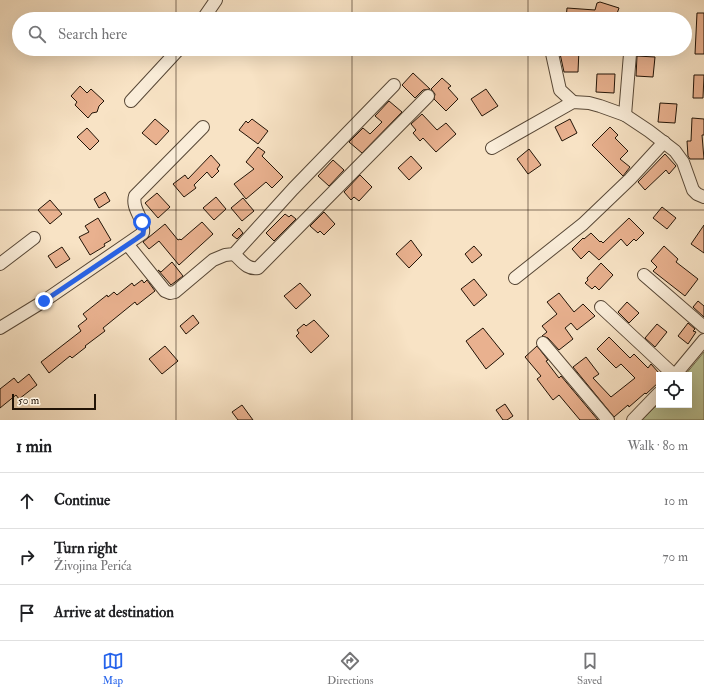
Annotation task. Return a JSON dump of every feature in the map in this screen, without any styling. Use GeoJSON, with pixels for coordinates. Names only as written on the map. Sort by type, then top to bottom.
{"type":"FeatureCollection","features":[{"type":"Feature","properties":{"kind":"street"},"geometry":{"type":"LineString","coordinates":[[208,12],[216,0]]}},
{"type":"Feature","properties":{"kind":"street"},"geometry":{"type":"LineString","coordinates":[[131,101],[172,56]]}},
{"type":"Feature","properties":{"kind":"street"},"geometry":{"type":"LineString","coordinates":[[553,56],[560,90],[573,102]]}},
{"type":"Feature","properties":{"kind":"street"},"geometry":{"type":"LineString","coordinates":[[625,115],[630,56]]}},
{"type":"Feature","properties":{"kind":"street"},"geometry":{"type":"LineString","coordinates":[[132,242],[165,291],[170,293],[175,292],[213,260],[225,255],[234,254],[293,189],[394,85]]}},
{"type":"Feature","properties":{"kind":"street"},"geometry":{"type":"LineString","coordinates":[[234,254],[248,268],[258,268],[428,96]]}},
{"type":"Feature","properties":{"kind":"street"},"geometry":{"type":"LineString","coordinates":[[492,148],[573,102],[589,103],[625,115],[664,142],[680,157],[693,190],[697,194],[704,197]]}},
{"type":"Feature","properties":{"kind":"street"},"geometry":{"type":"LineString","coordinates":[[0,328],[44,301],[143,234],[144,227],[133,201],[135,196],[203,127]]}},
{"type":"Feature","properties":{"kind":"street"},"geometry":{"type":"LineString","coordinates":[[515,278],[583,224],[630,179],[664,142]]}},
{"type":"Feature","properties":{"kind":"street"},"geometry":{"type":"LineString","coordinates":[[0,264],[34,238]]}},
{"type":"Feature","properties":{"kind":"street"},"geometry":{"type":"LineString","coordinates":[[644,275],[704,327]]}},
{"type":"Feature","properties":{"kind":"street"},"geometry":{"type":"LineString","coordinates":[[601,307],[671,372]]}},
{"type":"Feature","properties":{"kind":"street"},"geometry":{"type":"LineString","coordinates":[[677,372],[704,340]]}},
{"type":"Feature","properties":{"kind":"street"},"geometry":{"type":"LineString","coordinates":[[543,343],[608,420]]}},
{"type":"Feature","properties":{"kind":"street"},"geometry":{"type":"LineString","coordinates":[[633,420],[656,396]]}},
{"type":"Feature","properties":{"kind":"green space"},"geometry":{"type":"Polygon","coordinates":[[[704,352],[704,420],[642,420],[656,406],[656,408],[692,408],[692,372],[687,372],[704,352]]]}},
{"type":"Feature","properties":{"kind":"building"},"geometry":{"type":"Polygon","coordinates":[[[600,2],[619,8],[618,12],[567,12],[567,8],[595,10],[597,3],[600,2]]]}},
{"type":"Feature","properties":{"kind":"building"},"geometry":{"type":"Polygon","coordinates":[[[697,13],[704,13],[704,54],[695,54],[697,13]]]}},
{"type":"Feature","properties":{"kind":"building"},"geometry":{"type":"Polygon","coordinates":[[[561,56],[579,56],[578,72],[564,72],[561,56]]]}},
{"type":"Feature","properties":{"kind":"building"},"geometry":{"type":"Polygon","coordinates":[[[637,56],[655,57],[653,77],[636,76],[637,56]]]}},
{"type":"Feature","properties":{"kind":"building"},"geometry":{"type":"Polygon","coordinates":[[[413,73],[430,89],[423,90],[415,98],[402,85],[413,73]]]}},
{"type":"Feature","properties":{"kind":"building"},"geometry":{"type":"Polygon","coordinates":[[[597,74],[615,74],[614,93],[596,92],[597,74]]]}},
{"type":"Feature","properties":{"kind":"building"},"geometry":{"type":"Polygon","coordinates":[[[694,75],[704,75],[703,98],[693,98],[694,75]]]}},
{"type":"Feature","properties":{"kind":"building"},"geometry":{"type":"Polygon","coordinates":[[[442,78],[451,86],[448,88],[458,99],[446,111],[434,99],[435,94],[431,89],[442,78]]]}},
{"type":"Feature","properties":{"kind":"building"},"geometry":{"type":"Polygon","coordinates":[[[80,86],[87,93],[91,89],[104,101],[99,106],[97,112],[92,113],[88,118],[75,105],[77,102],[71,96],[80,86]]]}},
{"type":"Feature","properties":{"kind":"building"},"geometry":{"type":"Polygon","coordinates":[[[486,89],[498,106],[482,116],[471,99],[486,89]]]}},
{"type":"Feature","properties":{"kind":"building"},"geometry":{"type":"Polygon","coordinates":[[[389,101],[402,112],[362,153],[349,142],[363,128],[370,134],[382,122],[375,116],[389,101]]]}},
{"type":"Feature","properties":{"kind":"building"},"geometry":{"type":"Polygon","coordinates":[[[660,103],[677,104],[675,123],[658,122],[660,103]]]}},
{"type":"Feature","properties":{"kind":"building"},"geometry":{"type":"Polygon","coordinates":[[[422,114],[437,130],[446,123],[456,134],[436,152],[423,138],[420,141],[413,133],[416,130],[411,124],[422,114]]]}},
{"type":"Feature","properties":{"kind":"building"},"geometry":{"type":"Polygon","coordinates":[[[692,118],[704,119],[704,135],[702,135],[704,159],[690,159],[688,156],[687,141],[691,141],[692,118]]]}},
{"type":"Feature","properties":{"kind":"building"},"geometry":{"type":"Polygon","coordinates":[[[155,119],[169,131],[156,145],[142,133],[155,119]]]}},
{"type":"Feature","properties":{"kind":"building"},"geometry":{"type":"Polygon","coordinates":[[[252,119],[268,131],[258,144],[239,130],[246,121],[248,123],[252,119]]]}},
{"type":"Feature","properties":{"kind":"building"},"geometry":{"type":"Polygon","coordinates":[[[570,119],[577,133],[562,141],[555,127],[570,119]]]}},
{"type":"Feature","properties":{"kind":"building"},"geometry":{"type":"Polygon","coordinates":[[[610,127],[618,135],[615,138],[628,151],[620,159],[630,167],[623,176],[592,145],[610,127]]]}},
{"type":"Feature","properties":{"kind":"building"},"geometry":{"type":"Polygon","coordinates":[[[87,128],[99,141],[90,150],[77,137],[87,128]]]}},
{"type":"Feature","properties":{"kind":"building"},"geometry":{"type":"Polygon","coordinates":[[[258,147],[265,152],[262,156],[283,177],[272,188],[266,182],[246,199],[234,184],[254,169],[246,162],[258,147]]]}},
{"type":"Feature","properties":{"kind":"building"},"geometry":{"type":"Polygon","coordinates":[[[529,149],[541,165],[528,174],[517,159],[529,149]]]}},
{"type":"Feature","properties":{"kind":"building"},"geometry":{"type":"Polygon","coordinates":[[[665,154],[676,166],[669,174],[666,170],[645,190],[638,182],[665,154]]]}},
{"type":"Feature","properties":{"kind":"building"},"geometry":{"type":"Polygon","coordinates":[[[211,155],[220,165],[217,169],[219,171],[212,178],[207,172],[194,185],[196,188],[184,197],[173,184],[185,175],[188,179],[211,155]]]}},
{"type":"Feature","properties":{"kind":"building"},"geometry":{"type":"Polygon","coordinates":[[[411,156],[422,168],[409,180],[398,168],[411,156]]]}},
{"type":"Feature","properties":{"kind":"building"},"geometry":{"type":"Polygon","coordinates":[[[333,160],[344,170],[329,186],[318,176],[333,160]]]}},
{"type":"Feature","properties":{"kind":"building"},"geometry":{"type":"Polygon","coordinates":[[[360,175],[372,187],[359,201],[354,197],[351,200],[344,192],[360,175]]]}},
{"type":"Feature","properties":{"kind":"building"},"geometry":{"type":"Polygon","coordinates":[[[105,192],[110,201],[99,208],[94,199],[105,192]]]}},
{"type":"Feature","properties":{"kind":"building"},"geometry":{"type":"Polygon","coordinates":[[[157,193],[170,207],[158,218],[145,203],[157,193]]]}},
{"type":"Feature","properties":{"kind":"building"},"geometry":{"type":"Polygon","coordinates":[[[216,197],[226,209],[214,220],[203,208],[216,197]]]}},
{"type":"Feature","properties":{"kind":"building"},"geometry":{"type":"Polygon","coordinates":[[[243,198],[254,211],[242,221],[231,208],[243,198]]]}},
{"type":"Feature","properties":{"kind":"building"},"geometry":{"type":"Polygon","coordinates":[[[50,200],[62,214],[50,224],[38,210],[50,200]]]}},
{"type":"Feature","properties":{"kind":"building"},"geometry":{"type":"Polygon","coordinates":[[[662,207],[676,218],[667,229],[653,218],[662,207]]]}},
{"type":"Feature","properties":{"kind":"building"},"geometry":{"type":"Polygon","coordinates":[[[324,212],[335,224],[324,235],[320,231],[318,233],[310,226],[324,212]]]}},
{"type":"Feature","properties":{"kind":"building"},"geometry":{"type":"Polygon","coordinates":[[[285,214],[289,217],[291,215],[296,219],[274,241],[266,233],[285,214]]]}},
{"type":"Feature","properties":{"kind":"building"},"geometry":{"type":"Polygon","coordinates":[[[98,218],[111,240],[104,244],[105,246],[90,255],[79,237],[89,232],[85,226],[98,218]]]}},
{"type":"Feature","properties":{"kind":"building"},"geometry":{"type":"Polygon","coordinates":[[[629,218],[644,233],[636,241],[634,239],[627,246],[621,239],[599,260],[589,251],[581,259],[572,249],[583,238],[584,239],[591,233],[603,243],[629,218]]]}},
{"type":"Feature","properties":{"kind":"building"},"geometry":{"type":"Polygon","coordinates":[[[202,222],[213,234],[179,265],[159,241],[149,249],[143,242],[165,224],[178,240],[181,240],[202,222]]]}},
{"type":"Feature","properties":{"kind":"building"},"geometry":{"type":"Polygon","coordinates":[[[704,225],[704,253],[691,244],[704,225]]]}},
{"type":"Feature","properties":{"kind":"building"},"geometry":{"type":"Polygon","coordinates":[[[239,228],[243,233],[237,239],[232,235],[239,228]]]}},
{"type":"Feature","properties":{"kind":"building"},"geometry":{"type":"Polygon","coordinates":[[[411,240],[422,255],[409,268],[396,254],[411,240]]]}},
{"type":"Feature","properties":{"kind":"building"},"geometry":{"type":"Polygon","coordinates":[[[474,246],[482,255],[472,263],[465,254],[474,246]]]}},
{"type":"Feature","properties":{"kind":"building"},"geometry":{"type":"Polygon","coordinates":[[[664,246],[678,259],[676,262],[698,279],[685,296],[653,271],[657,267],[651,261],[664,246]]]}},
{"type":"Feature","properties":{"kind":"building"},"geometry":{"type":"Polygon","coordinates":[[[62,247],[70,259],[56,268],[48,256],[62,247]]]}},
{"type":"Feature","properties":{"kind":"building"},"geometry":{"type":"Polygon","coordinates":[[[172,262],[183,276],[171,285],[158,270],[161,272],[172,262]]]}},
{"type":"Feature","properties":{"kind":"building"},"geometry":{"type":"Polygon","coordinates":[[[601,263],[613,275],[599,290],[595,286],[592,289],[585,283],[588,280],[587,278],[601,263]]]}},
{"type":"Feature","properties":{"kind":"building"},"geometry":{"type":"Polygon","coordinates":[[[474,279],[487,295],[474,306],[461,289],[474,279]]]}},
{"type":"Feature","properties":{"kind":"building"},"geometry":{"type":"Polygon","coordinates":[[[142,280],[144,283],[147,280],[155,291],[137,305],[135,302],[103,328],[105,331],[85,346],[86,347],[72,358],[70,356],[49,373],[41,362],[81,331],[78,326],[87,319],[83,314],[107,295],[108,297],[114,292],[117,295],[132,283],[134,286],[142,280]]]}},
{"type":"Feature","properties":{"kind":"building"},"geometry":{"type":"Polygon","coordinates":[[[300,283],[311,295],[296,309],[284,296],[300,283]]]}},
{"type":"Feature","properties":{"kind":"building"},"geometry":{"type":"Polygon","coordinates":[[[559,293],[574,312],[583,304],[595,316],[577,330],[571,323],[565,328],[573,339],[559,350],[548,338],[542,336],[547,332],[542,326],[557,314],[547,302],[559,293]]]}},
{"type":"Feature","properties":{"kind":"building"},"geometry":{"type":"Polygon","coordinates":[[[698,301],[704,306],[704,317],[693,307],[698,301]]]}},
{"type":"Feature","properties":{"kind":"building"},"geometry":{"type":"Polygon","coordinates":[[[627,302],[639,313],[629,323],[618,312],[627,302]]]}},
{"type":"Feature","properties":{"kind":"building"},"geometry":{"type":"Polygon","coordinates":[[[193,315],[199,323],[186,334],[180,326],[193,315]]]}},
{"type":"Feature","properties":{"kind":"building"},"geometry":{"type":"Polygon","coordinates":[[[314,320],[329,336],[311,353],[296,336],[299,333],[297,330],[304,324],[306,326],[314,320]]]}},
{"type":"Feature","properties":{"kind":"building"},"geometry":{"type":"Polygon","coordinates":[[[688,323],[695,329],[693,331],[696,332],[688,344],[678,336],[688,323]]]}},
{"type":"Feature","properties":{"kind":"building"},"geometry":{"type":"Polygon","coordinates":[[[657,324],[667,332],[655,347],[645,338],[657,324]]]}},
{"type":"Feature","properties":{"kind":"building"},"geometry":{"type":"Polygon","coordinates":[[[483,328],[504,354],[486,369],[466,341],[483,328]]]}},
{"type":"Feature","properties":{"kind":"building"},"geometry":{"type":"Polygon","coordinates":[[[609,337],[630,358],[634,354],[648,368],[651,364],[658,372],[656,372],[656,385],[646,394],[645,393],[629,407],[628,405],[614,417],[573,367],[586,357],[599,374],[593,378],[611,397],[635,378],[621,364],[616,368],[597,349],[609,337]]]}},
{"type":"Feature","properties":{"kind":"building"},"geometry":{"type":"Polygon","coordinates":[[[165,346],[178,361],[162,374],[149,359],[165,346]]]}},
{"type":"Feature","properties":{"kind":"building"},"geometry":{"type":"Polygon","coordinates":[[[537,346],[559,378],[561,376],[598,420],[580,420],[559,395],[553,400],[537,379],[541,376],[525,357],[537,346]]]}},
{"type":"Feature","properties":{"kind":"building"},"geometry":{"type":"Polygon","coordinates":[[[29,374],[37,385],[19,399],[16,395],[0,408],[0,389],[14,378],[18,383],[29,374]]]}},
{"type":"Feature","properties":{"kind":"building"},"geometry":{"type":"Polygon","coordinates":[[[505,404],[513,416],[507,420],[503,420],[496,410],[505,404]]]}},
{"type":"Feature","properties":{"kind":"building"},"geometry":{"type":"Polygon","coordinates":[[[242,405],[253,420],[238,420],[232,412],[242,405]]]}},
{"type":"Feature","properties":{"kind":"route"},"geometry":{"type":"LineString","coordinates":[[44,301],[143,234],[144,227],[142,222]]}}]}
